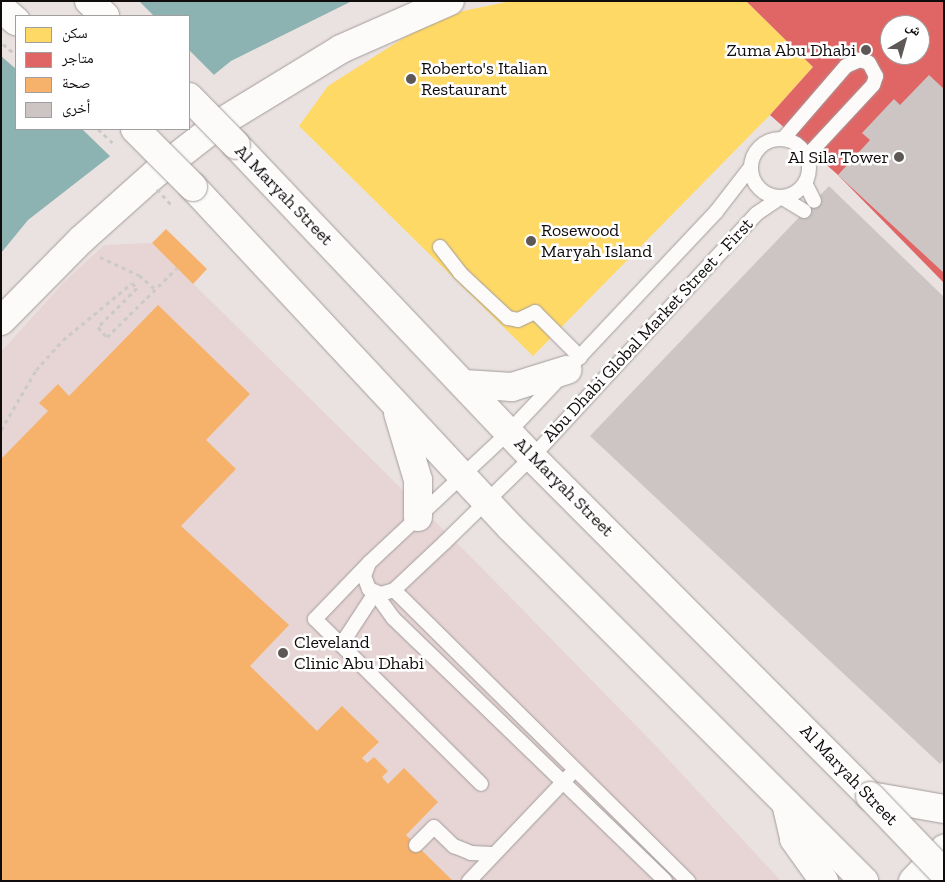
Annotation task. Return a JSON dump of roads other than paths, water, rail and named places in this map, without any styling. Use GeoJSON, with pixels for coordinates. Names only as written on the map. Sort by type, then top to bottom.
{"type":"FeatureCollection","features":[{"type":"Feature","properties":{"kind":"street"},"geometry":{"type":"LineString","coordinates":[[89,1],[104,15]]}},
{"type":"Feature","properties":{"kind":"street"},"geometry":{"type":"LineString","coordinates":[[1,320],[81,240],[188,146],[253,100],[341,49],[450,1]]}},
{"type":"Feature","properties":{"kind":"street"},"geometry":{"type":"LineString","coordinates":[[1,8],[15,20]]}},
{"type":"Feature","properties":{"kind":"street","name":"Al Maryah Street"},"geometry":{"type":"LineString","coordinates":[[190,98],[532,457],[941,868]]}},
{"type":"Feature","properties":{"kind":"street"},"geometry":{"type":"LineString","coordinates":[[137,130],[486,501],[864,881]]}},
{"type":"Feature","properties":{"kind":"street"},"geometry":{"type":"LineString","coordinates":[[464,384],[512,386],[574,364]]}},
{"type":"Feature","properties":{"kind":"street"},"geometry":{"type":"LineString","coordinates":[[394,403],[414,461],[419,492],[418,517]]}},
{"type":"Feature","properties":{"kind":"street"},"geometry":{"type":"LineString","coordinates":[[870,796],[944,808]]}},
{"type":"Feature","properties":{"kind":"street"},"geometry":{"type":"LineString","coordinates":[[786,803],[794,839],[824,881]]}},
{"type":"Feature","properties":{"kind":"street"},"geometry":{"type":"LineString","coordinates":[[913,881],[941,868]]}},
{"type":"Feature","properties":{"kind":"lane","name":"Abu Dhabi Global Market Street - First"},"geometry":{"type":"LineString","coordinates":[[341,645],[315,619],[369,563],[418,517],[464,478],[574,364],[716,212],[750,168],[752,159],[764,143],[783,138],[846,66],[860,60],[869,63],[876,76],[873,85],[807,156]]}},
{"type":"Feature","properties":{"kind":"lane"},"geometry":{"type":"LineString","coordinates":[[750,168],[756,186],[771,196],[781,197],[809,206],[805,183],[809,166],[807,156],[801,148],[783,138]]}},
{"type":"Feature","properties":{"kind":"lane","name":"Abu Dhabi Global Market Street - First"},"geometry":{"type":"LineString","coordinates":[[394,590],[532,457],[749,220],[781,197],[794,193],[805,183]]}},
{"type":"Feature","properties":{"kind":"lane"},"geometry":{"type":"LineString","coordinates":[[440,246],[460,273],[508,318],[518,320],[535,312],[574,364]]}},
{"type":"Feature","properties":{"kind":"lane"},"geometry":{"type":"LineString","coordinates":[[369,563],[364,576],[369,589],[375,593],[393,618],[665,881]]}},
{"type":"Feature","properties":{"kind":"lane"},"geometry":{"type":"LineString","coordinates":[[481,784],[341,645],[375,593],[394,590],[686,880]]}},
{"type":"Feature","properties":{"kind":"lane"},"geometry":{"type":"LineString","coordinates":[[469,881],[492,854],[575,769]]}},
{"type":"Feature","properties":{"kind":"lane"},"geometry":{"type":"LineString","coordinates":[[416,845],[434,827],[454,846],[471,853],[492,854]]}},
{"type":"Feature","properties":{"kind":"water"},"geometry":{"type":"Polygon","coordinates":[[[1,1],[352,1],[231,61],[190,94],[190,15],[15,15],[15,130],[144,130],[28,220],[1,253],[1,1]]]}},
{"type":"Feature","properties":{"kind":"place","name":"Zuma Abu Dhabi"},"geometry":{"type":"Point","coordinates":[866,50]}},
{"type":"Feature","properties":{"kind":"place","name":"Roberto's Italian Restaurant"},"geometry":{"type":"Point","coordinates":[411,79]}},
{"type":"Feature","properties":{"kind":"place","name":"Al Sila Tower"},"geometry":{"type":"Point","coordinates":[899,157]}},
{"type":"Feature","properties":{"kind":"place","name":"Rosewood Maryah Island"},"geometry":{"type":"Point","coordinates":[531,241]}},
{"type":"Feature","properties":{"kind":"place","name":"Cleveland Clinic Abu Dhabi"},"geometry":{"type":"Point","coordinates":[283,653]}}]}
